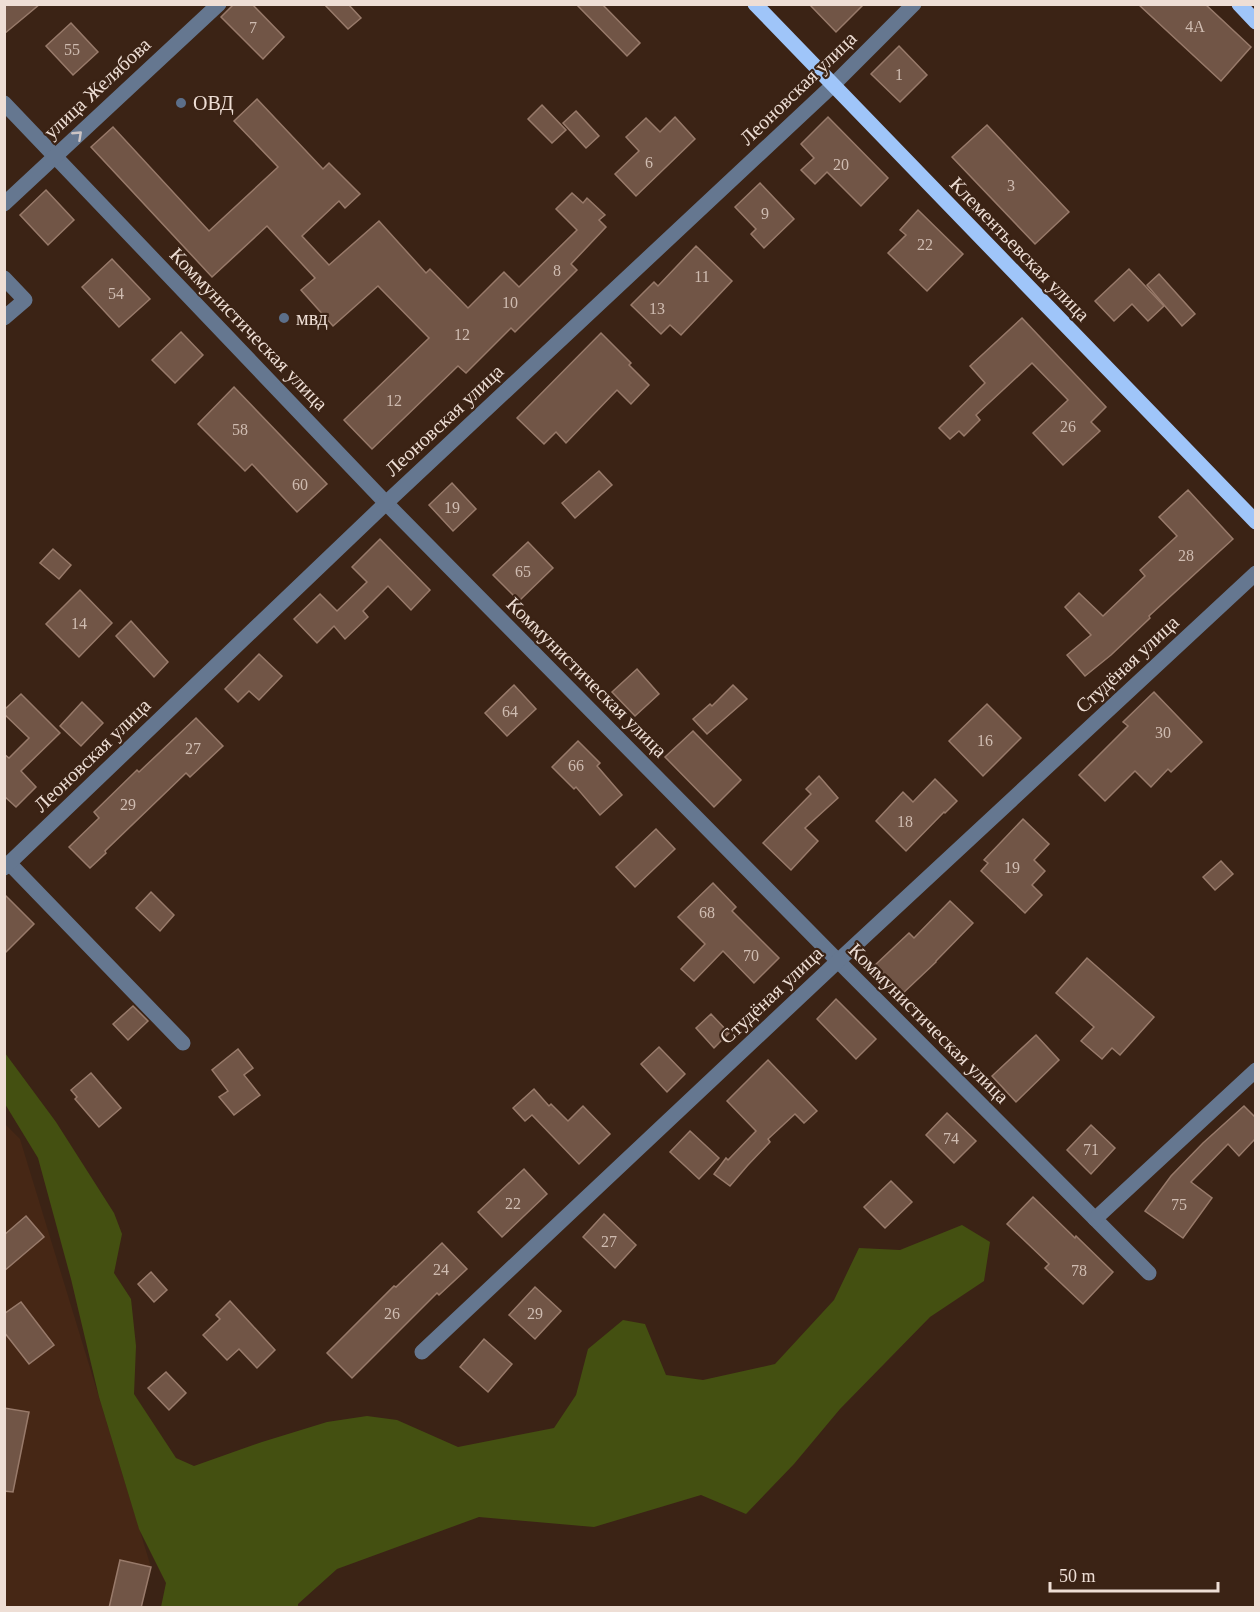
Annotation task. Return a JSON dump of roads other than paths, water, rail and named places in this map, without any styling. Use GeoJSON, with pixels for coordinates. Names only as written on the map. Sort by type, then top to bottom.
{"type":"FeatureCollection","features":[{"type":"Feature","properties":{"kind":"main road","name":"Клементьевская улица"},"geometry":{"type":"LineString","coordinates":[[755,4],[1256,522]]}},
{"type":"Feature","properties":{"kind":"main road"},"geometry":{"type":"LineString","coordinates":[[1239,4],[1256,22]]}},
{"type":"Feature","properties":{"kind":"street","name":"улица Желябова"},"geometry":{"type":"LineString","coordinates":[[4,204],[219,4]]}},
{"type":"Feature","properties":{"kind":"street","name":"Леоновская улица"},"geometry":{"type":"LineString","coordinates":[[7,866],[386,503],[832,86],[914,4]]}},
{"type":"Feature","properties":{"kind":"street","name":"Коммунистическая улица"},"geometry":{"type":"LineString","coordinates":[[4,103],[386,503],[1149,1273]]}},
{"type":"Feature","properties":{"kind":"street"},"geometry":{"type":"LineString","coordinates":[[4,278],[25,300],[4,318]]}},
{"type":"Feature","properties":{"kind":"street","name":"Студёная улица"},"geometry":{"type":"LineString","coordinates":[[422,1352],[1256,573]]}},
{"type":"Feature","properties":{"kind":"street"},"geometry":{"type":"LineString","coordinates":[[7,866],[183,1043]]}},
{"type":"Feature","properties":{"kind":"street"},"geometry":{"type":"LineString","coordinates":[[1095,1219],[1256,1070]]}},
{"type":"Feature","properties":{"kind":"place","name":"ОВД"},"geometry":{"type":"Point","coordinates":[181,103]}},
{"type":"Feature","properties":{"kind":"place","name":"мвд"},"geometry":{"type":"Point","coordinates":[284,318]}}]}
